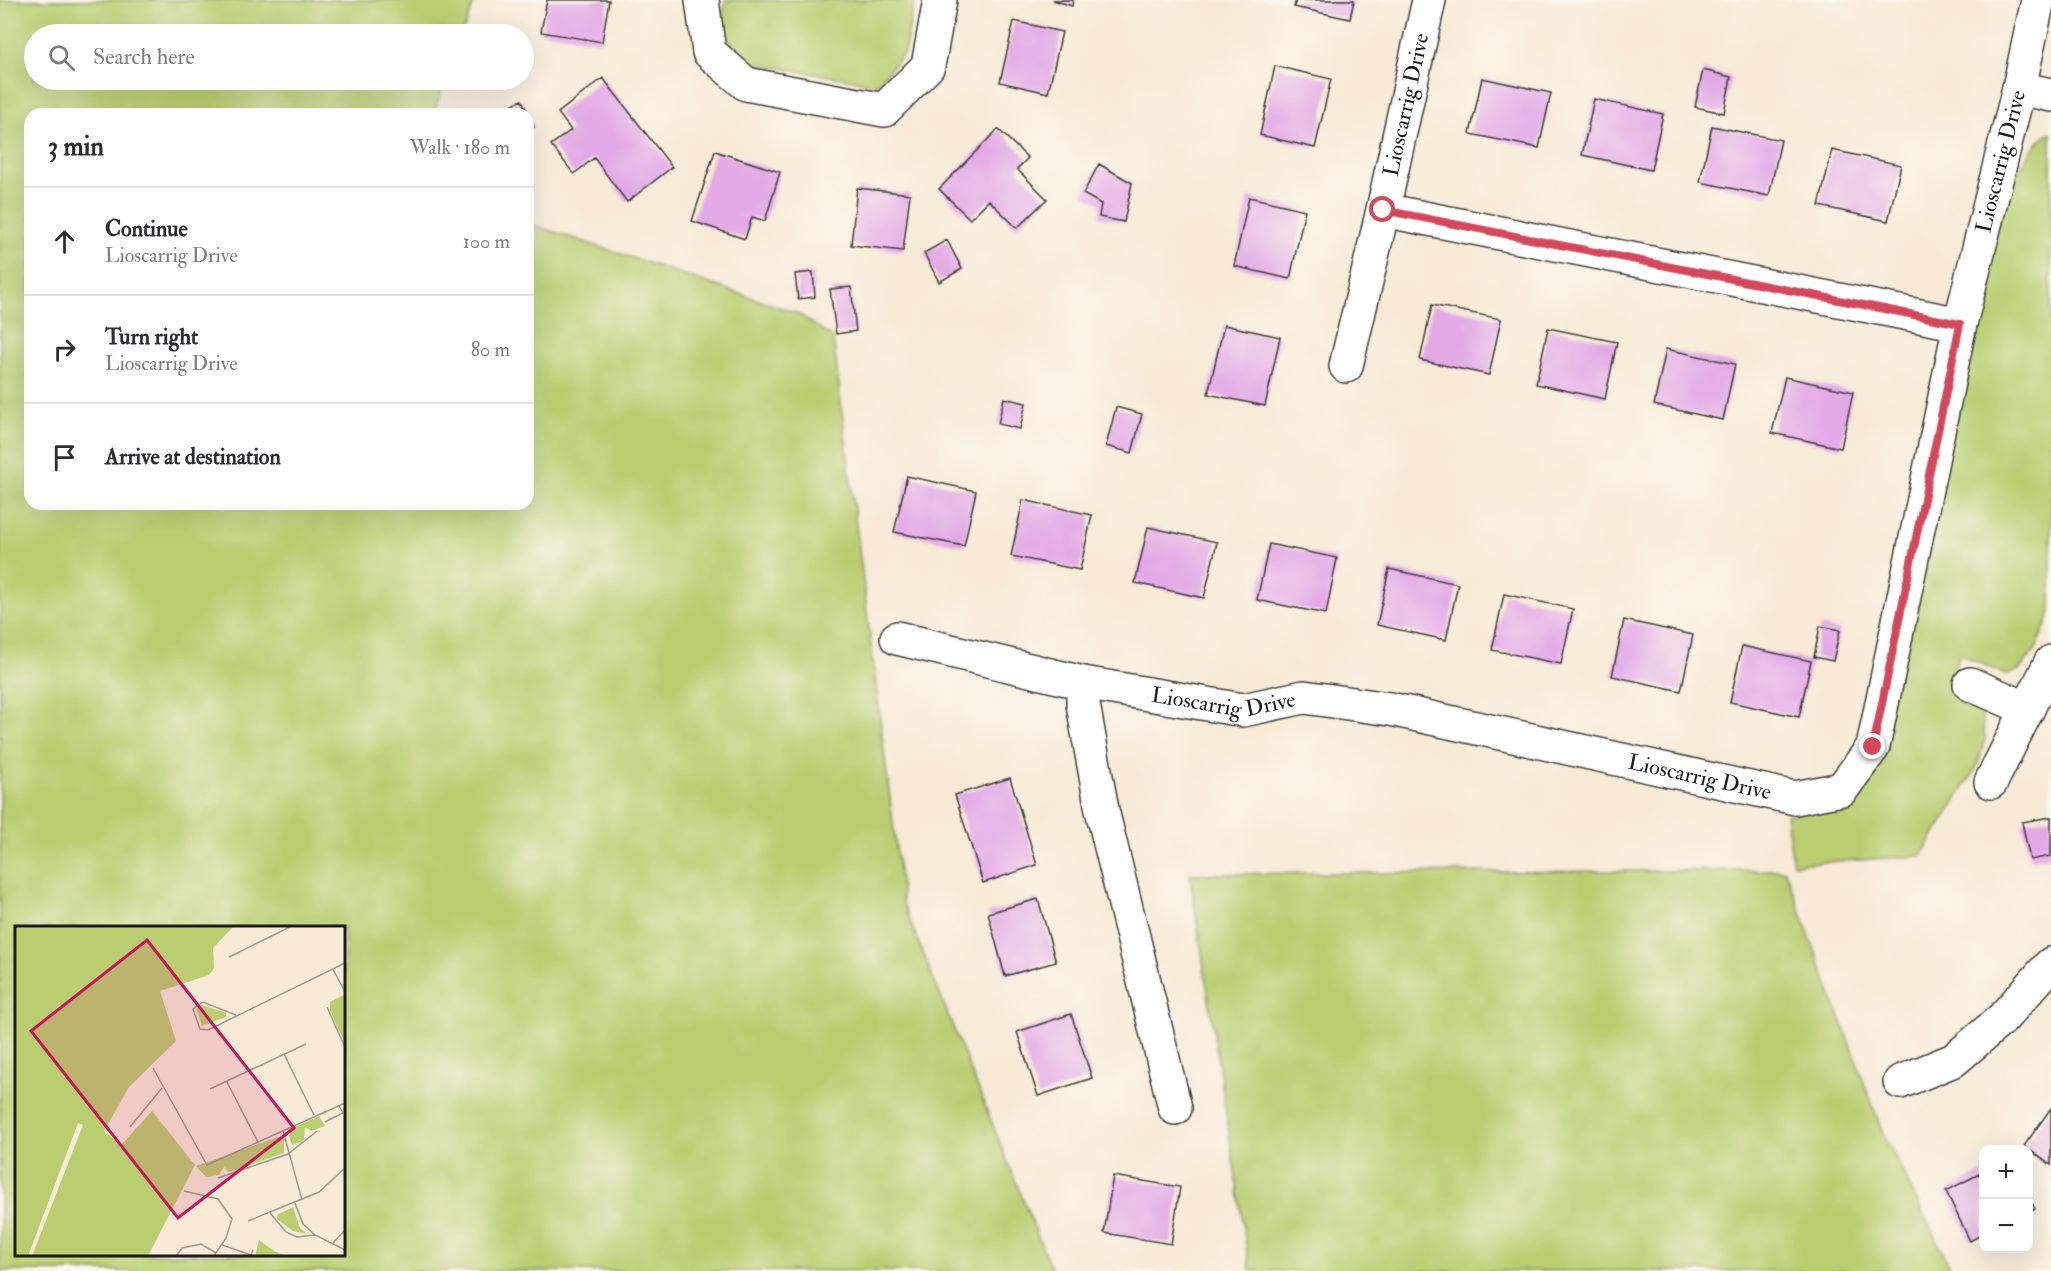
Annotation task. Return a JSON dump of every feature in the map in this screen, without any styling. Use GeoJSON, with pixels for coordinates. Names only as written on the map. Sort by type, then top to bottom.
{"type":"FeatureCollection","features":[{"type":"Feature","properties":{"kind":"street"},"geometry":{"type":"LineString","coordinates":[[702,0],[709,52],[746,84],[885,110],[928,66],[940,0]]}},
{"type":"Feature","properties":{"kind":"street","name":"Lioscarrig Drive"},"geometry":{"type":"LineString","coordinates":[[1346,366],[1429,0]]}},
{"type":"Feature","properties":{"kind":"street","name":"Lioscarrig Drive"},"geometry":{"type":"LineString","coordinates":[[897,638],[1083,683],[1243,710],[1304,697],[1390,710],[1795,798],[1842,789],[1873,747],[1960,324],[2019,88],[2038,0]]}},
{"type":"Feature","properties":{"kind":"street"},"geometry":{"type":"LineString","coordinates":[[2019,88],[2051,95]]}},
{"type":"Feature","properties":{"kind":"street"},"geometry":{"type":"LineString","coordinates":[[1383,210],[1960,324]]}},
{"type":"Feature","properties":{"kind":"street"},"geometry":{"type":"LineString","coordinates":[[1991,782],[2051,662]]}},
{"type":"Feature","properties":{"kind":"street"},"geometry":{"type":"LineString","coordinates":[[1083,683],[1083,704],[1102,810],[1175,1108]]}},
{"type":"Feature","properties":{"kind":"street"},"geometry":{"type":"LineString","coordinates":[[1970,684],[2028,709]]}},
{"type":"Feature","properties":{"kind":"street"},"geometry":{"type":"LineString","coordinates":[[1900,1082],[1954,1060],[2002,1019],[2051,964]]}},
{"type":"Feature","properties":{"kind":"green space"},"geometry":{"type":"Polygon","coordinates":[[[0,0],[475,0],[466,24],[24,24],[24,90],[442,90],[435,108],[24,108],[24,510],[534,510],[534,225],[797,313],[833,338],[903,904],[1052,1271],[0,1271],[0,0]]]}},
{"type":"Feature","properties":{"kind":"green space"},"geometry":{"type":"Polygon","coordinates":[[[725,0],[915,0],[904,53],[877,84],[744,62],[721,30],[725,0]]]}},
{"type":"Feature","properties":{"kind":"green space"},"geometry":{"type":"Polygon","coordinates":[[[2051,133],[2051,612],[2036,649],[2019,670],[2006,675],[1960,654],[1949,682],[1981,712],[1985,738],[1978,765],[1921,856],[1793,864],[1786,815],[1837,807],[1905,638],[2004,202],[2036,144],[2051,133]]]}},
{"type":"Feature","properties":{"kind":"green space"},"geometry":{"type":"Polygon","coordinates":[[[1785,870],[1883,1133],[1952,1271],[1250,1271],[1190,874],[1785,870]]]}},
{"type":"Feature","properties":{"kind":"building"},"geometry":{"type":"Polygon","coordinates":[[[547,0],[609,0],[602,42],[541,32],[547,0]]]}},
{"type":"Feature","properties":{"kind":"building"},"geometry":{"type":"Polygon","coordinates":[[[1053,0],[1073,0],[1072,6],[1053,0]]]}},
{"type":"Feature","properties":{"kind":"building"},"geometry":{"type":"Polygon","coordinates":[[[1296,0],[1354,0],[1350,19],[1294,7],[1296,0]]]}},
{"type":"Feature","properties":{"kind":"building"},"geometry":{"type":"Polygon","coordinates":[[[1014,21],[1062,32],[1048,93],[1000,82],[1014,21]]]}},
{"type":"Feature","properties":{"kind":"building"},"geometry":{"type":"Polygon","coordinates":[[[1275,66],[1331,79],[1315,148],[1260,135],[1275,66]]]}},
{"type":"Feature","properties":{"kind":"building"},"geometry":{"type":"Polygon","coordinates":[[[1703,70],[1731,77],[1724,113],[1695,107],[1703,70]]]}},
{"type":"Feature","properties":{"kind":"building"},"geometry":{"type":"Polygon","coordinates":[[[603,78],[672,167],[627,202],[594,158],[574,174],[551,145],[571,130],[558,113],[603,78]]]}},
{"type":"Feature","properties":{"kind":"building"},"geometry":{"type":"Polygon","coordinates":[[[1482,78],[1551,93],[1539,148],[1470,134],[1482,78]]]}},
{"type":"Feature","properties":{"kind":"building"},"geometry":{"type":"Polygon","coordinates":[[[1594,99],[1663,114],[1651,170],[1582,155],[1594,99]]]}},
{"type":"Feature","properties":{"kind":"building"},"geometry":{"type":"Polygon","coordinates":[[[522,100],[526,108],[504,108],[522,100]]]}},
{"type":"Feature","properties":{"kind":"building"},"geometry":{"type":"Polygon","coordinates":[[[1712,126],[1781,140],[1769,196],[1700,182],[1712,126]]]}},
{"type":"Feature","properties":{"kind":"building"},"geometry":{"type":"Polygon","coordinates":[[[998,129],[1028,158],[1017,169],[1047,199],[1017,228],[989,200],[970,219],[939,189],[998,129]]]}},
{"type":"Feature","properties":{"kind":"building"},"geometry":{"type":"Polygon","coordinates":[[[1832,150],[1901,165],[1888,221],[1819,206],[1832,150]]]}},
{"type":"Feature","properties":{"kind":"building"},"geometry":{"type":"Polygon","coordinates":[[[715,151],[780,172],[765,221],[752,217],[745,239],[692,221],[715,151]]]}},
{"type":"Feature","properties":{"kind":"building"},"geometry":{"type":"Polygon","coordinates":[[[1099,164],[1132,183],[1124,222],[1099,217],[1101,204],[1083,194],[1099,164]]]}},
{"type":"Feature","properties":{"kind":"building"},"geometry":{"type":"Polygon","coordinates":[[[857,188],[910,194],[903,251],[851,245],[857,188]]]}},
{"type":"Feature","properties":{"kind":"building"},"geometry":{"type":"Polygon","coordinates":[[[1249,197],[1305,210],[1290,279],[1234,266],[1249,197]]]}},
{"type":"Feature","properties":{"kind":"building"},"geometry":{"type":"Polygon","coordinates":[[[947,240],[962,269],[939,282],[924,253],[947,240]]]}},
{"type":"Feature","properties":{"kind":"building"},"geometry":{"type":"Polygon","coordinates":[[[813,272],[815,297],[798,299],[795,274],[813,272]]]}},
{"type":"Feature","properties":{"kind":"building"},"geometry":{"type":"Polygon","coordinates":[[[851,287],[856,331],[836,334],[830,289],[851,287]]]}},
{"type":"Feature","properties":{"kind":"building"},"geometry":{"type":"Polygon","coordinates":[[[1432,305],[1501,319],[1489,375],[1420,360],[1432,305]]]}},
{"type":"Feature","properties":{"kind":"building"},"geometry":{"type":"Polygon","coordinates":[[[1224,325],[1280,337],[1265,406],[1208,394],[1224,325]]]}},
{"type":"Feature","properties":{"kind":"building"},"geometry":{"type":"Polygon","coordinates":[[[1548,328],[1617,342],[1605,399],[1536,384],[1548,328]]]}},
{"type":"Feature","properties":{"kind":"building"},"geometry":{"type":"Polygon","coordinates":[[[1666,349],[1735,364],[1723,420],[1654,405],[1666,349]]]}},
{"type":"Feature","properties":{"kind":"building"},"geometry":{"type":"Polygon","coordinates":[[[1785,377],[1853,392],[1841,448],[1772,433],[1785,377]]]}},
{"type":"Feature","properties":{"kind":"building"},"geometry":{"type":"Polygon","coordinates":[[[1004,398],[1026,403],[1020,429],[998,424],[1004,398]]]}},
{"type":"Feature","properties":{"kind":"building"},"geometry":{"type":"Polygon","coordinates":[[[1116,407],[1142,414],[1132,453],[1106,446],[1116,407]]]}},
{"type":"Feature","properties":{"kind":"building"},"geometry":{"type":"Polygon","coordinates":[[[907,476],[976,491],[964,546],[894,532],[907,476]]]}},
{"type":"Feature","properties":{"kind":"building"},"geometry":{"type":"Polygon","coordinates":[[[1023,500],[1092,515],[1080,570],[1011,556],[1023,500]]]}},
{"type":"Feature","properties":{"kind":"building"},"geometry":{"type":"Polygon","coordinates":[[[1148,527],[1217,542],[1204,598],[1135,583],[1148,527]]]}},
{"type":"Feature","properties":{"kind":"building"},"geometry":{"type":"Polygon","coordinates":[[[1269,544],[1337,558],[1326,614],[1257,600],[1269,544]]]}},
{"type":"Feature","properties":{"kind":"building"},"geometry":{"type":"Polygon","coordinates":[[[1389,569],[1458,584],[1446,640],[1377,625],[1389,569]]]}},
{"type":"Feature","properties":{"kind":"building"},"geometry":{"type":"Polygon","coordinates":[[[1504,594],[1573,609],[1561,664],[1492,650],[1504,594]]]}},
{"type":"Feature","properties":{"kind":"building"},"geometry":{"type":"Polygon","coordinates":[[[1624,620],[1693,635],[1681,691],[1612,676],[1624,620]]]}},
{"type":"Feature","properties":{"kind":"building"},"geometry":{"type":"Polygon","coordinates":[[[1820,626],[1840,630],[1833,661],[1814,657],[1820,626]]]}},
{"type":"Feature","properties":{"kind":"building"},"geometry":{"type":"Polygon","coordinates":[[[1742,646],[1811,661],[1799,717],[1730,702],[1742,646]]]}},
{"type":"Feature","properties":{"kind":"building"},"geometry":{"type":"Polygon","coordinates":[[[1010,778],[1037,865],[983,883],[955,795],[1010,778]]]}},
{"type":"Feature","properties":{"kind":"building"},"geometry":{"type":"Polygon","coordinates":[[[2051,817],[2051,856],[2030,860],[2022,822],[2051,817]]]}},
{"type":"Feature","properties":{"kind":"building"},"geometry":{"type":"Polygon","coordinates":[[[1038,899],[1056,962],[1005,976],[988,913],[1038,899]]]}},
{"type":"Feature","properties":{"kind":"building"},"geometry":{"type":"Polygon","coordinates":[[[1071,1014],[1092,1078],[1038,1096],[1017,1032],[1071,1014]]]}},
{"type":"Feature","properties":{"kind":"building"},"geometry":{"type":"Polygon","coordinates":[[[2051,1108],[2051,1165],[2033,1152],[2033,1145],[2025,1145],[2051,1108]]]}},
{"type":"Feature","properties":{"kind":"building"},"geometry":{"type":"Polygon","coordinates":[[[1979,1174],[1979,1236],[1970,1241],[1946,1191],[1979,1174]]]}},
{"type":"Feature","properties":{"kind":"building"},"geometry":{"type":"Polygon","coordinates":[[[1113,1176],[1180,1187],[1171,1244],[1104,1233],[1113,1176]]]}},
{"type":"Feature","properties":{"kind":"route"},"geometry":{"type":"LineString","coordinates":[[1383,210],[1960,324],[1873,747]]}}]}
